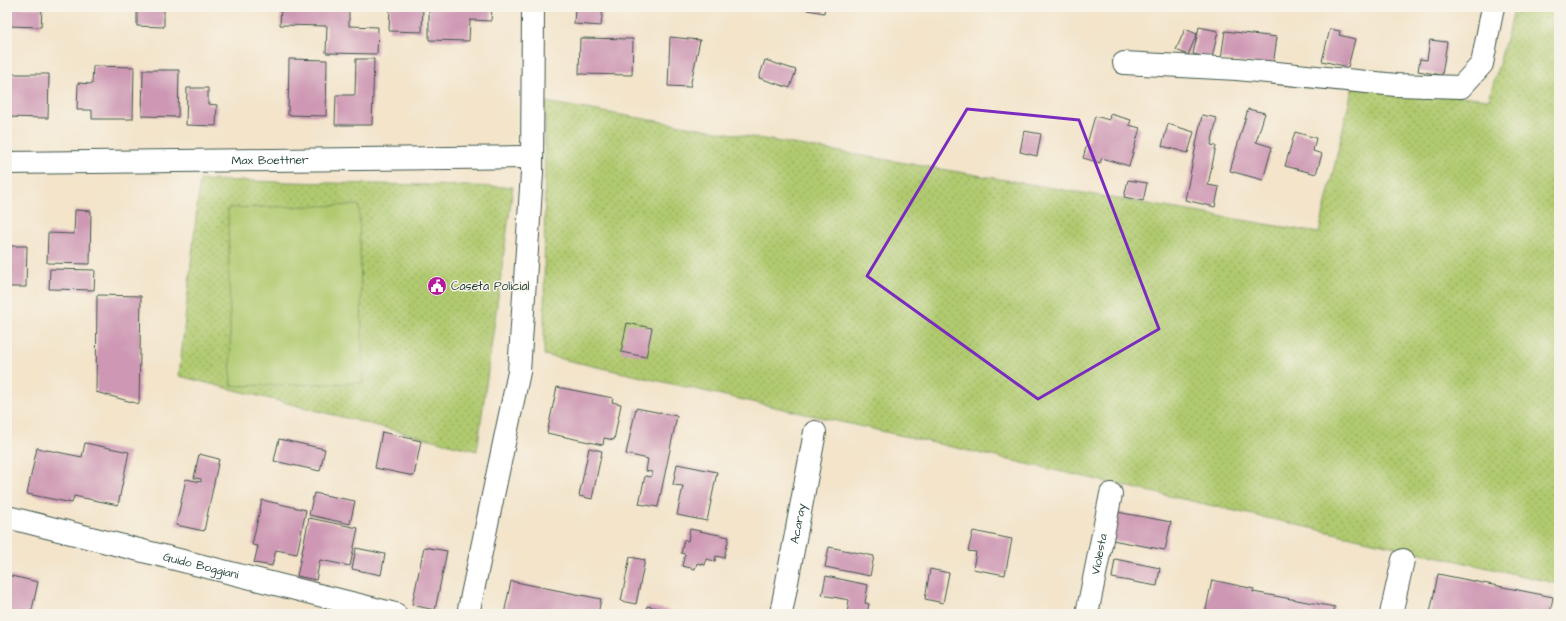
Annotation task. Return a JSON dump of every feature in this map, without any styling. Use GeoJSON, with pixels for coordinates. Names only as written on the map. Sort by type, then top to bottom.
{"type":"FeatureCollection","features":[{"type":"Feature","properties":{"kind":"street"},"geometry":{"type":"LineString","coordinates":[[468,614],[519,372],[532,157],[533,7]]}},
{"type":"Feature","properties":{"kind":"street"},"geometry":{"type":"LineString","coordinates":[[1124,64],[1237,69],[1396,85],[1461,87],[1482,64],[1493,7]]}},
{"type":"Feature","properties":{"kind":"street","name":"Max Boettner"},"geometry":{"type":"LineString","coordinates":[[7,163],[532,157]]}},
{"type":"Feature","properties":{"kind":"street","name":"Acaray"},"geometry":{"type":"LineString","coordinates":[[781,614],[815,432]]}},
{"type":"Feature","properties":{"kind":"street","name":"Violesta"},"geometry":{"type":"LineString","coordinates":[[1087,614],[1111,494]]}},
{"type":"Feature","properties":{"kind":"street","name":"Guido Boggiani"},"geometry":{"type":"LineString","coordinates":[[7,517],[383,613]]}},
{"type":"Feature","properties":{"kind":"street"},"geometry":{"type":"LineString","coordinates":[[1391,614],[1403,560]]}},
{"type":"Feature","properties":{"kind":"highlighted area"},"geometry":{"type":"Polygon","coordinates":[[[967,109],[1079,120],[1159,329],[1038,399],[867,276],[967,109]]]}},
{"type":"Feature","properties":{"kind":"green space"},"geometry":{"type":"Polygon","coordinates":[[[1515,7],[1559,7],[1559,584],[544,355],[545,102],[1319,233],[1353,85],[1489,99],[1515,7]]]}},
{"type":"Feature","properties":{"kind":"green space"},"geometry":{"type":"Polygon","coordinates":[[[200,180],[513,187],[477,451],[179,376],[200,180]]]}},
{"type":"Feature","properties":{"kind":"green space"},"geometry":{"type":"Polygon","coordinates":[[[359,205],[363,383],[231,386],[228,208],[359,205]]]}},
{"type":"Feature","properties":{"kind":"building"},"geometry":{"type":"Polygon","coordinates":[[[7,7],[42,8],[41,27],[7,26],[7,7]]]}},
{"type":"Feature","properties":{"kind":"building"},"geometry":{"type":"Polygon","coordinates":[[[137,7],[164,7],[164,27],[137,26],[137,7]]]}},
{"type":"Feature","properties":{"kind":"building"},"geometry":{"type":"Polygon","coordinates":[[[281,7],[349,7],[349,26],[378,27],[377,54],[326,53],[327,26],[280,25],[281,7]]]}},
{"type":"Feature","properties":{"kind":"building"},"geometry":{"type":"Polygon","coordinates":[[[390,7],[423,7],[422,32],[389,31],[390,7]]]}},
{"type":"Feature","properties":{"kind":"building"},"geometry":{"type":"Polygon","coordinates":[[[429,7],[492,7],[491,21],[470,20],[469,41],[429,40],[429,7]]]}},
{"type":"Feature","properties":{"kind":"building"},"geometry":{"type":"Polygon","coordinates":[[[575,7],[603,7],[601,26],[574,24],[575,7]]]}},
{"type":"Feature","properties":{"kind":"building"},"geometry":{"type":"Polygon","coordinates":[[[808,7],[825,7],[824,13],[807,10],[808,7]]]}},
{"type":"Feature","properties":{"kind":"building"},"geometry":{"type":"Polygon","coordinates":[[[1199,27],[1218,31],[1212,58],[1193,54],[1199,27]]]}},
{"type":"Feature","properties":{"kind":"building"},"geometry":{"type":"Polygon","coordinates":[[[1185,29],[1197,34],[1188,55],[1176,50],[1185,29]]]}},
{"type":"Feature","properties":{"kind":"building"},"geometry":{"type":"Polygon","coordinates":[[[1330,29],[1340,31],[1339,35],[1355,39],[1348,67],[1322,61],[1330,29]]]}},
{"type":"Feature","properties":{"kind":"building"},"geometry":{"type":"Polygon","coordinates":[[[1225,31],[1277,37],[1273,66],[1221,59],[1225,31]]]}},
{"type":"Feature","properties":{"kind":"building"},"geometry":{"type":"Polygon","coordinates":[[[670,37],[700,40],[690,87],[668,86],[670,37]]]}},
{"type":"Feature","properties":{"kind":"building"},"geometry":{"type":"Polygon","coordinates":[[[580,38],[633,39],[632,75],[579,74],[580,38]]]}},
{"type":"Feature","properties":{"kind":"building"},"geometry":{"type":"Polygon","coordinates":[[[1430,40],[1447,42],[1442,75],[1418,71],[1420,59],[1427,60],[1430,40]]]}},
{"type":"Feature","properties":{"kind":"building"},"geometry":{"type":"Polygon","coordinates":[[[289,59],[327,60],[326,116],[288,115],[289,59]]]}},
{"type":"Feature","properties":{"kind":"building"},"geometry":{"type":"Polygon","coordinates":[[[356,59],[374,59],[372,125],[335,125],[336,95],[355,95],[356,59]]]}},
{"type":"Feature","properties":{"kind":"building"},"geometry":{"type":"Polygon","coordinates":[[[765,60],[796,70],[790,88],[759,78],[765,60]]]}},
{"type":"Feature","properties":{"kind":"building"},"geometry":{"type":"Polygon","coordinates":[[[93,66],[134,67],[133,119],[92,119],[92,110],[77,110],[78,83],[92,84],[93,66]]]}},
{"type":"Feature","properties":{"kind":"building"},"geometry":{"type":"Polygon","coordinates":[[[143,70],[179,70],[178,117],[142,116],[143,70]]]}},
{"type":"Feature","properties":{"kind":"building"},"geometry":{"type":"Polygon","coordinates":[[[9,74],[49,74],[48,118],[7,117],[7,88],[9,88],[9,74]]]}},
{"type":"Feature","properties":{"kind":"building"},"geometry":{"type":"Polygon","coordinates":[[[187,88],[208,88],[208,104],[217,105],[216,126],[186,125],[187,88]]]}},
{"type":"Feature","properties":{"kind":"building"},"geometry":{"type":"Polygon","coordinates":[[[1248,109],[1265,113],[1256,142],[1272,147],[1263,180],[1230,171],[1248,109]]]}},
{"type":"Feature","properties":{"kind":"building"},"geometry":{"type":"Polygon","coordinates":[[[1110,114],[1131,120],[1129,125],[1140,128],[1129,166],[1102,158],[1100,163],[1083,158],[1095,116],[1109,120],[1110,114]]]}},
{"type":"Feature","properties":{"kind":"building"},"geometry":{"type":"Polygon","coordinates":[[[1202,115],[1217,118],[1211,145],[1216,146],[1208,185],[1219,187],[1215,207],[1185,200],[1202,115]]]}},
{"type":"Feature","properties":{"kind":"building"},"geometry":{"type":"Polygon","coordinates":[[[1168,124],[1194,132],[1188,153],[1162,146],[1168,124]]]}},
{"type":"Feature","properties":{"kind":"building"},"geometry":{"type":"Polygon","coordinates":[[[1024,131],[1041,134],[1037,156],[1020,152],[1024,131]]]}},
{"type":"Feature","properties":{"kind":"building"},"geometry":{"type":"Polygon","coordinates":[[[1295,132],[1316,138],[1313,151],[1322,154],[1316,174],[1285,166],[1295,132]]]}},
{"type":"Feature","properties":{"kind":"building"},"geometry":{"type":"Polygon","coordinates":[[[1128,180],[1147,183],[1143,201],[1124,197],[1128,180]]]}},
{"type":"Feature","properties":{"kind":"building"},"geometry":{"type":"Polygon","coordinates":[[[75,210],[91,211],[90,264],[47,263],[48,233],[74,234],[75,210]]]}},
{"type":"Feature","properties":{"kind":"building"},"geometry":{"type":"Polygon","coordinates":[[[7,246],[27,246],[26,287],[7,287],[7,246]]]}},
{"type":"Feature","properties":{"kind":"building"},"geometry":{"type":"Polygon","coordinates":[[[50,269],[95,270],[94,290],[49,289],[50,269]]]}},
{"type":"Feature","properties":{"kind":"building"},"geometry":{"type":"Polygon","coordinates":[[[97,295],[141,296],[139,404],[96,392],[97,295]]]}},
{"type":"Feature","properties":{"kind":"building"},"geometry":{"type":"Polygon","coordinates":[[[627,323],[652,328],[646,357],[621,352],[627,323]]]}},
{"type":"Feature","properties":{"kind":"building"},"geometry":{"type":"Polygon","coordinates":[[[557,387],[613,398],[612,402],[621,404],[614,440],[604,438],[603,445],[547,433],[557,387]]]}},
{"type":"Feature","properties":{"kind":"building"},"geometry":{"type":"Polygon","coordinates":[[[636,408],[677,416],[658,507],[639,504],[645,476],[651,477],[652,472],[646,471],[648,459],[626,454],[636,408]]]}},
{"type":"Feature","properties":{"kind":"building"},"geometry":{"type":"Polygon","coordinates":[[[382,432],[421,441],[414,476],[375,468],[382,432]]]}},
{"type":"Feature","properties":{"kind":"building"},"geometry":{"type":"Polygon","coordinates":[[[279,439],[325,449],[320,471],[274,461],[279,439]]]}},
{"type":"Feature","properties":{"kind":"building"},"geometry":{"type":"Polygon","coordinates":[[[85,443],[129,452],[118,505],[74,496],[72,503],[27,494],[37,448],[82,457],[85,443]]]}},
{"type":"Feature","properties":{"kind":"building"},"geometry":{"type":"Polygon","coordinates":[[[589,448],[602,451],[592,499],[579,496],[589,448]]]}},
{"type":"Feature","properties":{"kind":"building"},"geometry":{"type":"Polygon","coordinates":[[[199,454],[219,459],[204,531],[176,525],[186,479],[201,482],[201,479],[194,478],[199,454]]]}},
{"type":"Feature","properties":{"kind":"building"},"geometry":{"type":"Polygon","coordinates":[[[677,464],[717,472],[707,521],[677,515],[683,486],[673,485],[677,464]]]}},
{"type":"Feature","properties":{"kind":"building"},"geometry":{"type":"Polygon","coordinates":[[[314,493],[355,501],[350,524],[309,515],[314,493]]]}},
{"type":"Feature","properties":{"kind":"building"},"geometry":{"type":"Polygon","coordinates":[[[262,500],[306,510],[297,554],[276,550],[272,566],[254,563],[258,546],[252,545],[262,500]]]}},
{"type":"Feature","properties":{"kind":"building"},"geometry":{"type":"Polygon","coordinates":[[[1117,512],[1171,522],[1165,550],[1112,540],[1117,512]]]}},
{"type":"Feature","properties":{"kind":"building"},"geometry":{"type":"Polygon","coordinates":[[[309,518],[358,528],[350,566],[320,560],[316,580],[297,576],[309,518]]]}},
{"type":"Feature","properties":{"kind":"building"},"geometry":{"type":"Polygon","coordinates":[[[690,529],[729,537],[724,558],[716,556],[715,561],[706,559],[705,565],[697,563],[695,569],[682,566],[685,554],[681,553],[684,540],[688,541],[690,529]]]}},
{"type":"Feature","properties":{"kind":"building"},"geometry":{"type":"Polygon","coordinates":[[[973,531],[1012,539],[1005,575],[973,569],[976,552],[968,551],[973,531]]]}},
{"type":"Feature","properties":{"kind":"building"},"geometry":{"type":"Polygon","coordinates":[[[424,547],[447,551],[435,610],[412,605],[424,547]]]}},
{"type":"Feature","properties":{"kind":"building"},"geometry":{"type":"Polygon","coordinates":[[[829,547],[874,556],[870,576],[825,567],[829,547]]]}},
{"type":"Feature","properties":{"kind":"building"},"geometry":{"type":"Polygon","coordinates":[[[356,548],[385,554],[381,575],[352,569],[356,548]]]}},
{"type":"Feature","properties":{"kind":"building"},"geometry":{"type":"Polygon","coordinates":[[[630,557],[645,560],[636,604],[621,601],[630,557]]]}},
{"type":"Feature","properties":{"kind":"building"},"geometry":{"type":"Polygon","coordinates":[[[1115,559],[1160,568],[1157,586],[1112,578],[1115,559]]]}},
{"type":"Feature","properties":{"kind":"building"},"geometry":{"type":"Polygon","coordinates":[[[930,569],[949,573],[943,603],[925,599],[930,569]]]}},
{"type":"Feature","properties":{"kind":"building"},"geometry":{"type":"Polygon","coordinates":[[[1438,574],[1553,597],[1550,614],[1519,612],[1518,614],[1430,613],[1438,574]]]}},
{"type":"Feature","properties":{"kind":"building"},"geometry":{"type":"Polygon","coordinates":[[[7,575],[38,582],[31,614],[7,614],[7,575]]]}},
{"type":"Feature","properties":{"kind":"building"},"geometry":{"type":"Polygon","coordinates":[[[826,576],[868,585],[865,603],[869,604],[867,614],[847,614],[849,600],[822,595],[826,576]]]}},
{"type":"Feature","properties":{"kind":"building"},"geometry":{"type":"Polygon","coordinates":[[[1212,580],[1254,589],[1253,592],[1335,607],[1333,614],[1205,614],[1212,580]]]}},
{"type":"Feature","properties":{"kind":"building"},"geometry":{"type":"Polygon","coordinates":[[[511,581],[601,599],[598,614],[504,614],[511,581]]]}},
{"type":"Feature","properties":{"kind":"building"},"geometry":{"type":"Polygon","coordinates":[[[647,606],[683,613],[683,614],[645,614],[647,606]]]}},
{"type":"Feature","properties":{"kind":"place","name":"Caseta Policial"},"geometry":{"type":"Point","coordinates":[437,286]}}]}
